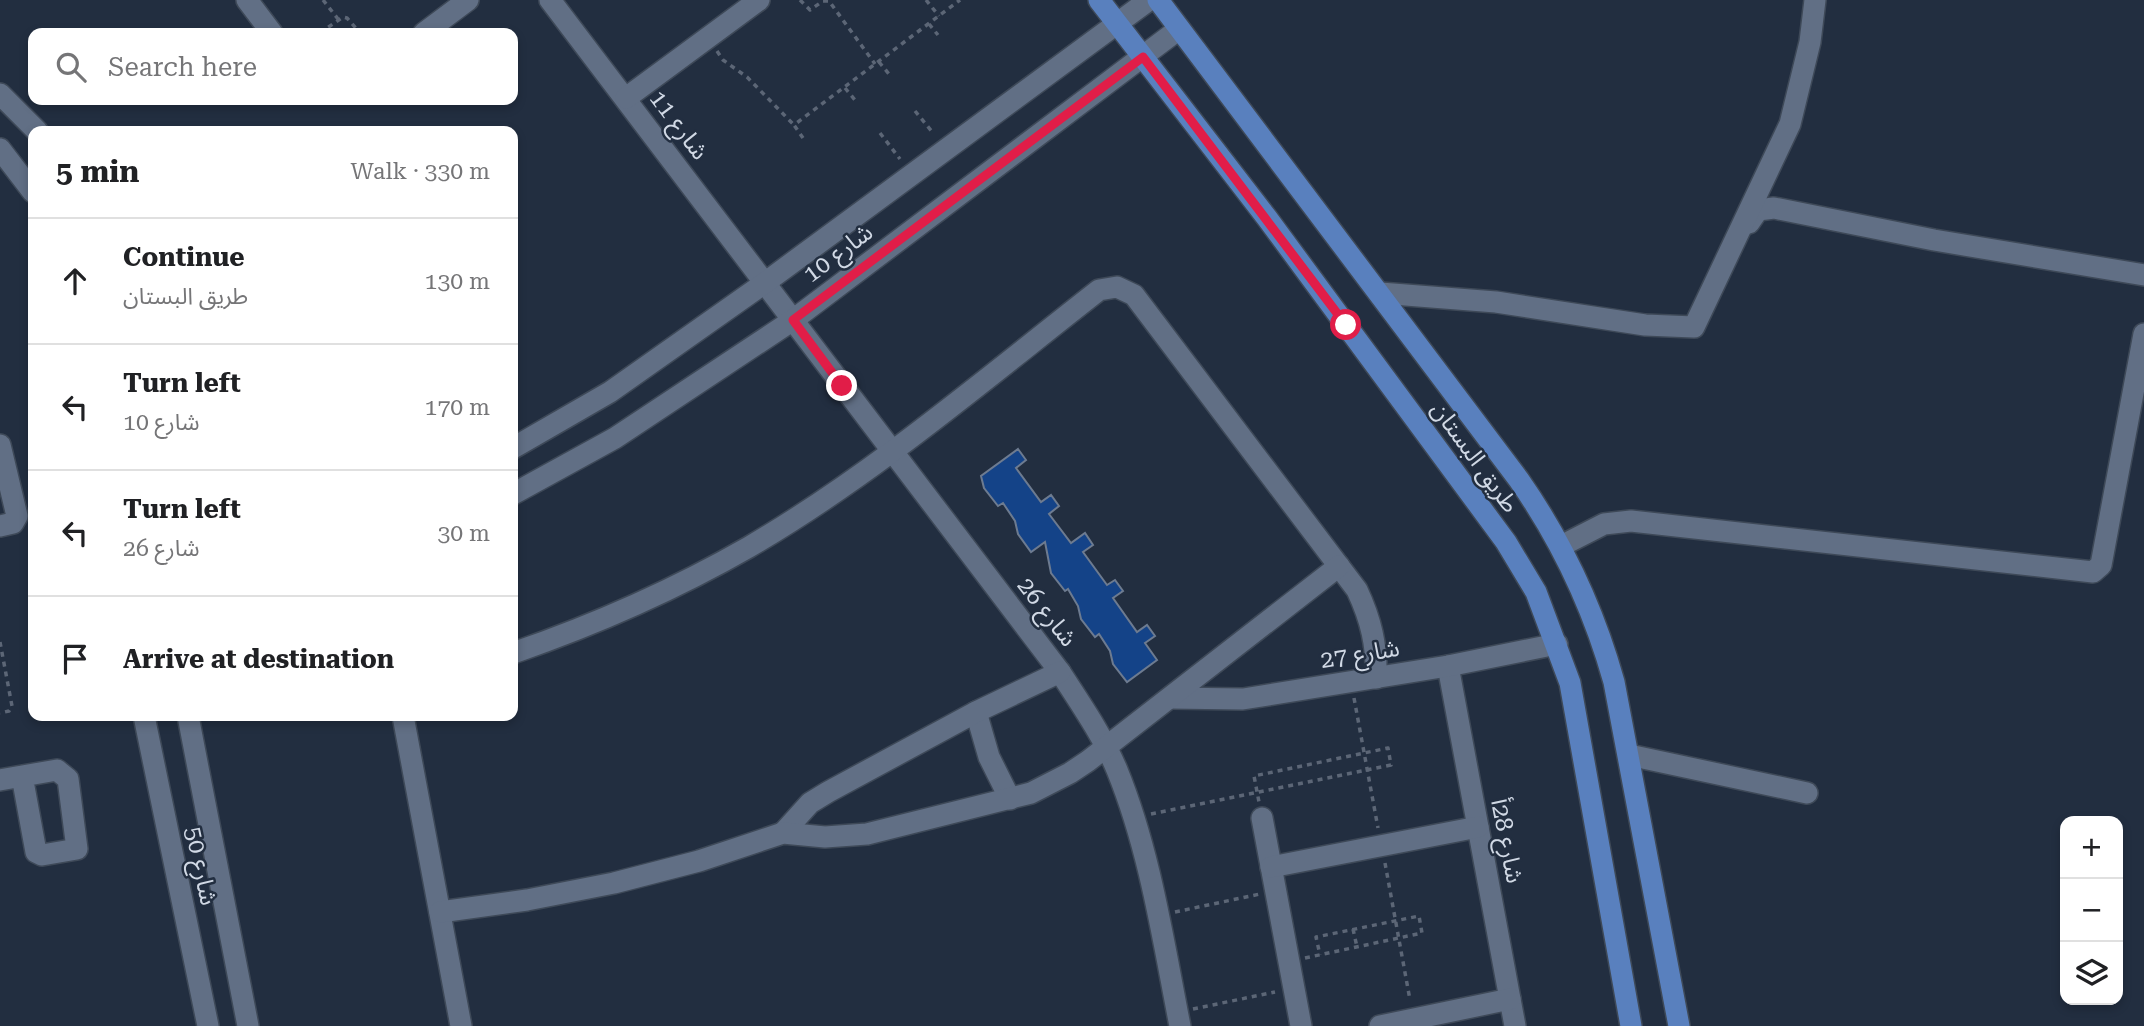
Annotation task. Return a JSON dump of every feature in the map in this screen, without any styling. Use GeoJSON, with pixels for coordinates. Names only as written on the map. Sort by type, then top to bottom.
{"type":"FeatureCollection","features":[{"type":"Feature","properties":{"kind":"main road","name":"طريق البستان"},"geometry":{"type":"LineString","coordinates":[[1099,0],[1267,218],[1506,542],[1536,592],[1558,644],[1577,719],[1631,1026]]}},
{"type":"Feature","properties":{"kind":"main road","name":"طريق البستان"},"geometry":{"type":"LineString","coordinates":[[1158,0],[1380,293],[1518,480],[1561,545],[1586,596],[1602,638],[1629,755],[1679,1026]]}},
{"type":"Feature","properties":{"kind":"street"},"geometry":{"type":"LineString","coordinates":[[247,0],[268,28]]}},
{"type":"Feature","properties":{"kind":"street"},"geometry":{"type":"LineString","coordinates":[[431,28],[468,0]]}},
{"type":"Feature","properties":{"kind":"street","name":"شارع 11"},"geometry":{"type":"LineString","coordinates":[[550,0],[766,282]]}},
{"type":"Feature","properties":{"kind":"street"},"geometry":{"type":"LineString","coordinates":[[626,98],[759,0]]}},
{"type":"Feature","properties":{"kind":"street","name":"شارع 10"},"geometry":{"type":"LineString","coordinates":[[518,445],[610,391],[766,282],[1149,0]]}},
{"type":"Feature","properties":{"kind":"street"},"geometry":{"type":"LineString","coordinates":[[1694,327],[1790,124],[1810,42],[1815,0]]}},
{"type":"Feature","properties":{"kind":"street","name":"شارع 10"},"geometry":{"type":"LineString","coordinates":[[518,491],[615,438],[793,320],[1179,29]]}},
{"type":"Feature","properties":{"kind":"street"},"geometry":{"type":"LineString","coordinates":[[0,94],[32,126]]}},
{"type":"Feature","properties":{"kind":"street"},"geometry":{"type":"LineString","coordinates":[[0,149],[28,185]]}},
{"type":"Feature","properties":{"kind":"street"},"geometry":{"type":"LineString","coordinates":[[1380,293],[1496,302],[1645,326],[1694,327],[1709,319],[1743,234],[1758,209],[1765,207],[2144,275]]}},
{"type":"Feature","properties":{"kind":"street","name":"شارع 26"},"geometry":{"type":"LineString","coordinates":[[766,282],[890,453],[1060,672],[1105,748],[1135,818],[1178,1019]]}},
{"type":"Feature","properties":{"kind":"street"},"geometry":{"type":"LineString","coordinates":[[518,651],[608,617],[686,581],[810,509],[890,453],[1099,290],[1117,287],[1134,295],[1357,590],[1370,618],[1377,647],[1376,678]]}},
{"type":"Feature","properties":{"kind":"street"},"geometry":{"type":"LineString","coordinates":[[1561,545],[1604,524],[1631,521],[2093,572],[2101,565],[2144,334]]}},
{"type":"Feature","properties":{"kind":"street"},"geometry":{"type":"LineString","coordinates":[[0,445],[17,516],[13,523],[0,526]]}},
{"type":"Feature","properties":{"kind":"street"},"geometry":{"type":"LineString","coordinates":[[440,912],[527,900],[614,883],[699,861],[783,833],[825,837],[867,834],[1010,799],[1051,784],[1105,748],[1339,566]]}},
{"type":"Feature","properties":{"kind":"street","name":"شارع 27"},"geometry":{"type":"LineString","coordinates":[[1170,698],[1243,699],[1448,666],[1558,644]]}},
{"type":"Feature","properties":{"kind":"street","name":"شارع 28أ"},"geometry":{"type":"LineString","coordinates":[[1448,666],[1515,1026]]}},
{"type":"Feature","properties":{"kind":"street"},"geometry":{"type":"LineString","coordinates":[[783,833],[810,803],[976,712],[1060,672]]}},
{"type":"Feature","properties":{"kind":"street"},"geometry":{"type":"LineString","coordinates":[[976,712],[989,757],[1010,799]]}},
{"type":"Feature","properties":{"kind":"street","name":"شارع 50"},"geometry":{"type":"LineString","coordinates":[[145,721],[208,1026]]}},
{"type":"Feature","properties":{"kind":"street","name":"شارع 50"},"geometry":{"type":"LineString","coordinates":[[189,721],[248,1026]]}},
{"type":"Feature","properties":{"kind":"street"},"geometry":{"type":"LineString","coordinates":[[404,721],[461,1026]]}},
{"type":"Feature","properties":{"kind":"street"},"geometry":{"type":"LineString","coordinates":[[1629,755],[1807,793]]}},
{"type":"Feature","properties":{"kind":"street"},"geometry":{"type":"LineString","coordinates":[[0,780],[22,776]]}},
{"type":"Feature","properties":{"kind":"street"},"geometry":{"type":"LineString","coordinates":[[1262,818],[1301,1026]]}},
{"type":"Feature","properties":{"kind":"street"},"geometry":{"type":"LineString","coordinates":[[1271,867],[1478,827]]}},
{"type":"Feature","properties":{"kind":"street"},"geometry":{"type":"LineString","coordinates":[[1380,1026],[1510,999]]}},
{"type":"Feature","properties":{"kind":"path"},"geometry":{"type":"LineString","coordinates":[[323,0],[338,19]]}},
{"type":"Feature","properties":{"kind":"path"},"geometry":{"type":"LineString","coordinates":[[800,0],[810,10],[823,1],[829,1],[877,63],[889,74]]}},
{"type":"Feature","properties":{"kind":"path"},"geometry":{"type":"LineString","coordinates":[[926,0],[939,16]]}},
{"type":"Feature","properties":{"kind":"path"},"geometry":{"type":"LineString","coordinates":[[794,125],[960,0]]}},
{"type":"Feature","properties":{"kind":"path"},"geometry":{"type":"LineString","coordinates":[[326,28],[338,19],[348,18],[356,28]]}},
{"type":"Feature","properties":{"kind":"path"},"geometry":{"type":"LineString","coordinates":[[929,24],[938,36]]}},
{"type":"Feature","properties":{"kind":"path"},"geometry":{"type":"LineString","coordinates":[[709,37],[723,60],[742,72],[794,125],[803,138]]}},
{"type":"Feature","properties":{"kind":"path"},"geometry":{"type":"LineString","coordinates":[[845,87],[855,100]]}},
{"type":"Feature","properties":{"kind":"path"},"geometry":{"type":"LineString","coordinates":[[915,111],[946,150]]}},
{"type":"Feature","properties":{"kind":"path"},"geometry":{"type":"LineString","coordinates":[[880,133],[912,175]]}},
{"type":"Feature","properties":{"kind":"path"},"geometry":{"type":"LineString","coordinates":[[0,642],[12,706],[9,711],[0,713]]}},
{"type":"Feature","properties":{"kind":"path"},"geometry":{"type":"LineString","coordinates":[[1135,818],[1257,793],[1391,765],[1388,748],[1254,776],[1257,793],[1262,818]]}},
{"type":"Feature","properties":{"kind":"path"},"geometry":{"type":"LineString","coordinates":[[1157,915],[1276,891]]}},
{"type":"Feature","properties":{"kind":"path"},"geometry":{"type":"LineString","coordinates":[[1289,962],[1422,933],[1419,916],[1316,937],[1320,955]]}},
{"type":"Feature","properties":{"kind":"path"},"geometry":{"type":"LineString","coordinates":[[1353,929],[1357,947]]}},
{"type":"Feature","properties":{"kind":"path"},"geometry":{"type":"LineString","coordinates":[[1178,1019],[1294,988]]}},
{"type":"Feature","properties":{"kind":"building"},"geometry":{"type":"Polygon","coordinates":[[[1018,449],[1026,460],[1016,468],[1041,502],[1051,495],[1059,506],[1049,514],[1071,543],[1085,533],[1093,545],[1083,552],[1107,585],[1115,580],[1123,591],[1113,598],[1137,632],[1147,625],[1155,636],[1145,643],[1157,660],[1127,682],[1113,664],[1110,651],[1099,634],[1095,637],[1081,619],[1078,606],[1068,589],[1065,591],[1051,573],[1045,542],[1031,552],[1018,534],[1015,521],[1003,503],[998,506],[984,488],[981,476],[1018,449]]]}},
{"type":"Feature","properties":{"kind":"route"},"geometry":{"type":"LineString","coordinates":[[842,386],[793,320],[1143,57],[1346,325]]}}]}
